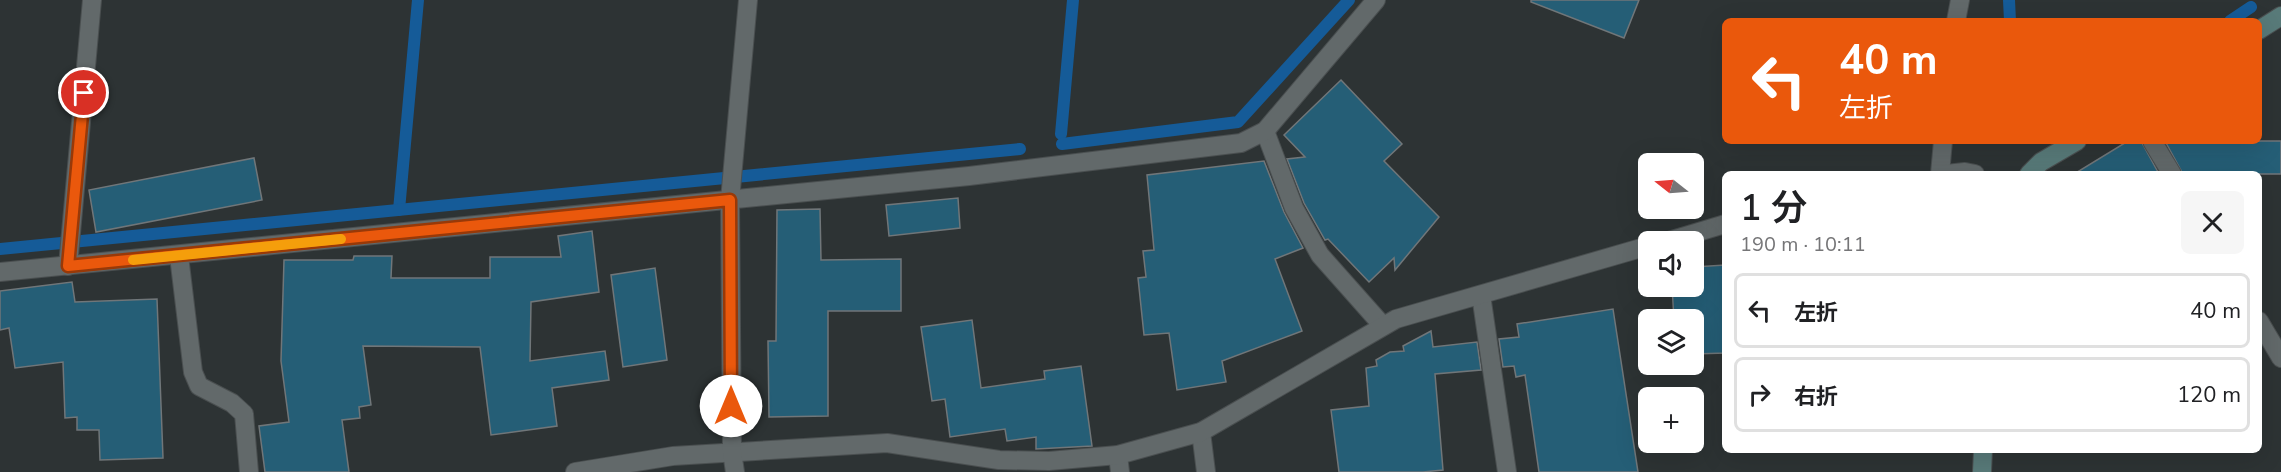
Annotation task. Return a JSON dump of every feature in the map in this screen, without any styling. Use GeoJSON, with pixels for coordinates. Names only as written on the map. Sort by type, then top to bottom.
{"type":"FeatureCollection","features":[{"type":"Feature","properties":{"kind":"main road"},"geometry":{"type":"LineString","coordinates":[[2262,28],[2281,16]]}},
{"type":"Feature","properties":{"kind":"main road"},"geometry":{"type":"LineString","coordinates":[[2032,171],[2041,162],[2072,144]]}},
{"type":"Feature","properties":{"kind":"main road"},"geometry":{"type":"LineString","coordinates":[[1982,472],[1983,453]]}},
{"type":"Feature","properties":{"kind":"street"},"geometry":{"type":"LineString","coordinates":[[69,260],[92,0]]}},
{"type":"Feature","properties":{"kind":"street"},"geometry":{"type":"LineString","coordinates":[[735,472],[732,452],[731,195],[748,0]]}},
{"type":"Feature","properties":{"kind":"street"},"geometry":{"type":"LineString","coordinates":[[0,272],[69,260],[179,256],[731,195],[969,176],[1241,143],[1265,131],[1376,0]]}},
{"type":"Feature","properties":{"kind":"street"},"geometry":{"type":"LineString","coordinates":[[1957,18],[1960,0]]}},
{"type":"Feature","properties":{"kind":"street"},"geometry":{"type":"LineString","coordinates":[[1265,131],[1294,208],[1320,255],[1383,326]]}},
{"type":"Feature","properties":{"kind":"street"},"geometry":{"type":"LineString","coordinates":[[1940,171],[1943,144]]}},
{"type":"Feature","properties":{"kind":"street"},"geometry":{"type":"LineString","coordinates":[[2154,144],[2170,171]]}},
{"type":"Feature","properties":{"kind":"street"},"geometry":{"type":"LineString","coordinates":[[1702,231],[1722,225]]}},
{"type":"Feature","properties":{"kind":"street"},"geometry":{"type":"LineString","coordinates":[[575,472],[673,456],[887,443],[999,460],[1119,463],[1201,432],[1396,319],[1638,249]]}},
{"type":"Feature","properties":{"kind":"street"},"geometry":{"type":"LineString","coordinates":[[179,256],[194,372],[199,386],[232,403],[244,414],[249,472]]}},
{"type":"Feature","properties":{"kind":"street"},"geometry":{"type":"LineString","coordinates":[[1481,295],[1507,472]]}},
{"type":"Feature","properties":{"kind":"street"},"geometry":{"type":"LineString","coordinates":[[2269,326],[2281,358]]}},
{"type":"Feature","properties":{"kind":"street"},"geometry":{"type":"LineString","coordinates":[[1201,432],[1206,472]]}},
{"type":"Feature","properties":{"kind":"building"},"geometry":{"type":"Polygon","coordinates":[[[1531,0],[1639,0],[1624,38],[1531,2],[1531,0]]]}},
{"type":"Feature","properties":{"kind":"building"},"geometry":{"type":"Polygon","coordinates":[[[1341,80],[1402,144],[1384,161],[1439,217],[1395,270],[1394,258],[1369,282],[1328,239],[1325,240],[1304,203],[1287,159],[1305,157],[1284,135],[1341,80]]]}},
{"type":"Feature","properties":{"kind":"building"},"geometry":{"type":"Polygon","coordinates":[[[2262,141],[2281,141],[2281,174],[2262,174],[2262,171],[2181,171],[2167,144],[2262,144],[2262,141]]]}},
{"type":"Feature","properties":{"kind":"building"},"geometry":{"type":"Polygon","coordinates":[[[2123,144],[2143,144],[2157,171],[2079,171],[2123,144]]]}},
{"type":"Feature","properties":{"kind":"building"},"geometry":{"type":"Polygon","coordinates":[[[254,158],[262,200],[96,232],[89,190],[254,158]]]}},
{"type":"Feature","properties":{"kind":"building"},"geometry":{"type":"Polygon","coordinates":[[[1264,161],[1284,212],[1303,248],[1275,259],[1302,331],[1222,361],[1226,382],[1177,390],[1169,333],[1144,335],[1138,278],[1146,277],[1143,251],[1154,250],[1147,175],[1264,161]]]}},
{"type":"Feature","properties":{"kind":"building"},"geometry":{"type":"Polygon","coordinates":[[[958,198],[960,228],[889,236],[886,205],[958,198]]]}},
{"type":"Feature","properties":{"kind":"building"},"geometry":{"type":"Polygon","coordinates":[[[820,209],[821,260],[901,259],[901,311],[828,311],[828,416],[769,417],[768,341],[776,341],[777,210],[820,209]]]}},
{"type":"Feature","properties":{"kind":"building"},"geometry":{"type":"Polygon","coordinates":[[[592,231],[599,292],[531,302],[530,361],[605,351],[609,380],[552,388],[557,426],[491,435],[480,347],[363,346],[371,405],[359,407],[360,418],[342,420],[349,472],[265,472],[259,426],[289,422],[281,361],[284,260],[353,260],[354,256],[392,256],[391,278],[490,278],[490,257],[561,257],[558,236],[592,231]]]}},
{"type":"Feature","properties":{"kind":"building"},"geometry":{"type":"Polygon","coordinates":[[[1722,265],[1722,353],[1704,354],[1704,309],[1673,309],[1673,297],[1704,297],[1704,266],[1722,265]]]}},
{"type":"Feature","properties":{"kind":"building"},"geometry":{"type":"Polygon","coordinates":[[[655,268],[667,360],[623,367],[611,275],[655,268]]]}},
{"type":"Feature","properties":{"kind":"building"},"geometry":{"type":"Polygon","coordinates":[[[72,282],[75,302],[157,299],[163,458],[100,460],[99,430],[77,430],[77,417],[65,418],[63,362],[15,368],[9,328],[0,330],[0,291],[72,282]]]}},
{"type":"Feature","properties":{"kind":"building"},"geometry":{"type":"Polygon","coordinates":[[[1613,309],[1638,472],[1539,472],[1525,375],[1516,377],[1514,366],[1503,367],[1499,339],[1519,337],[1517,324],[1613,309]]]}},
{"type":"Feature","properties":{"kind":"building"},"geometry":{"type":"Polygon","coordinates":[[[972,320],[981,388],[1045,379],[1044,371],[1081,366],[1092,446],[1036,449],[1036,437],[1007,441],[1005,429],[950,437],[945,399],[932,401],[921,327],[972,320]]]}},
{"type":"Feature","properties":{"kind":"building"},"geometry":{"type":"Polygon","coordinates":[[[1431,331],[1433,347],[1477,342],[1481,370],[1435,374],[1443,470],[1339,472],[1331,410],[1369,406],[1366,368],[1377,366],[1376,360],[1390,352],[1404,351],[1403,346],[1431,331]]]}},
{"type":"Feature","properties":{"kind":"waterway"},"geometry":{"type":"LineString","coordinates":[[399,210],[418,0]]}},
{"type":"Feature","properties":{"kind":"waterway"},"geometry":{"type":"LineString","coordinates":[[1061,134],[1073,0]]}},
{"type":"Feature","properties":{"kind":"waterway"},"geometry":{"type":"LineString","coordinates":[[1062,144],[1238,122],[1349,0]]}},
{"type":"Feature","properties":{"kind":"waterway"},"geometry":{"type":"LineString","coordinates":[[2009,0],[2010,18]]}},
{"type":"Feature","properties":{"kind":"waterway"},"geometry":{"type":"LineString","coordinates":[[2234,18],[2251,7]]}},
{"type":"Feature","properties":{"kind":"waterway"},"geometry":{"type":"LineString","coordinates":[[0,249],[1020,149]]}},
{"type":"Feature","properties":{"kind":"slow traffic"},"geometry":{"type":"LineString","coordinates":[[133,260],[341,239]]}},
{"type":"Feature","properties":{"kind":"route"},"geometry":{"type":"LineString","coordinates":[[84,93],[68,266],[730,200],[731,406]]}}]}
